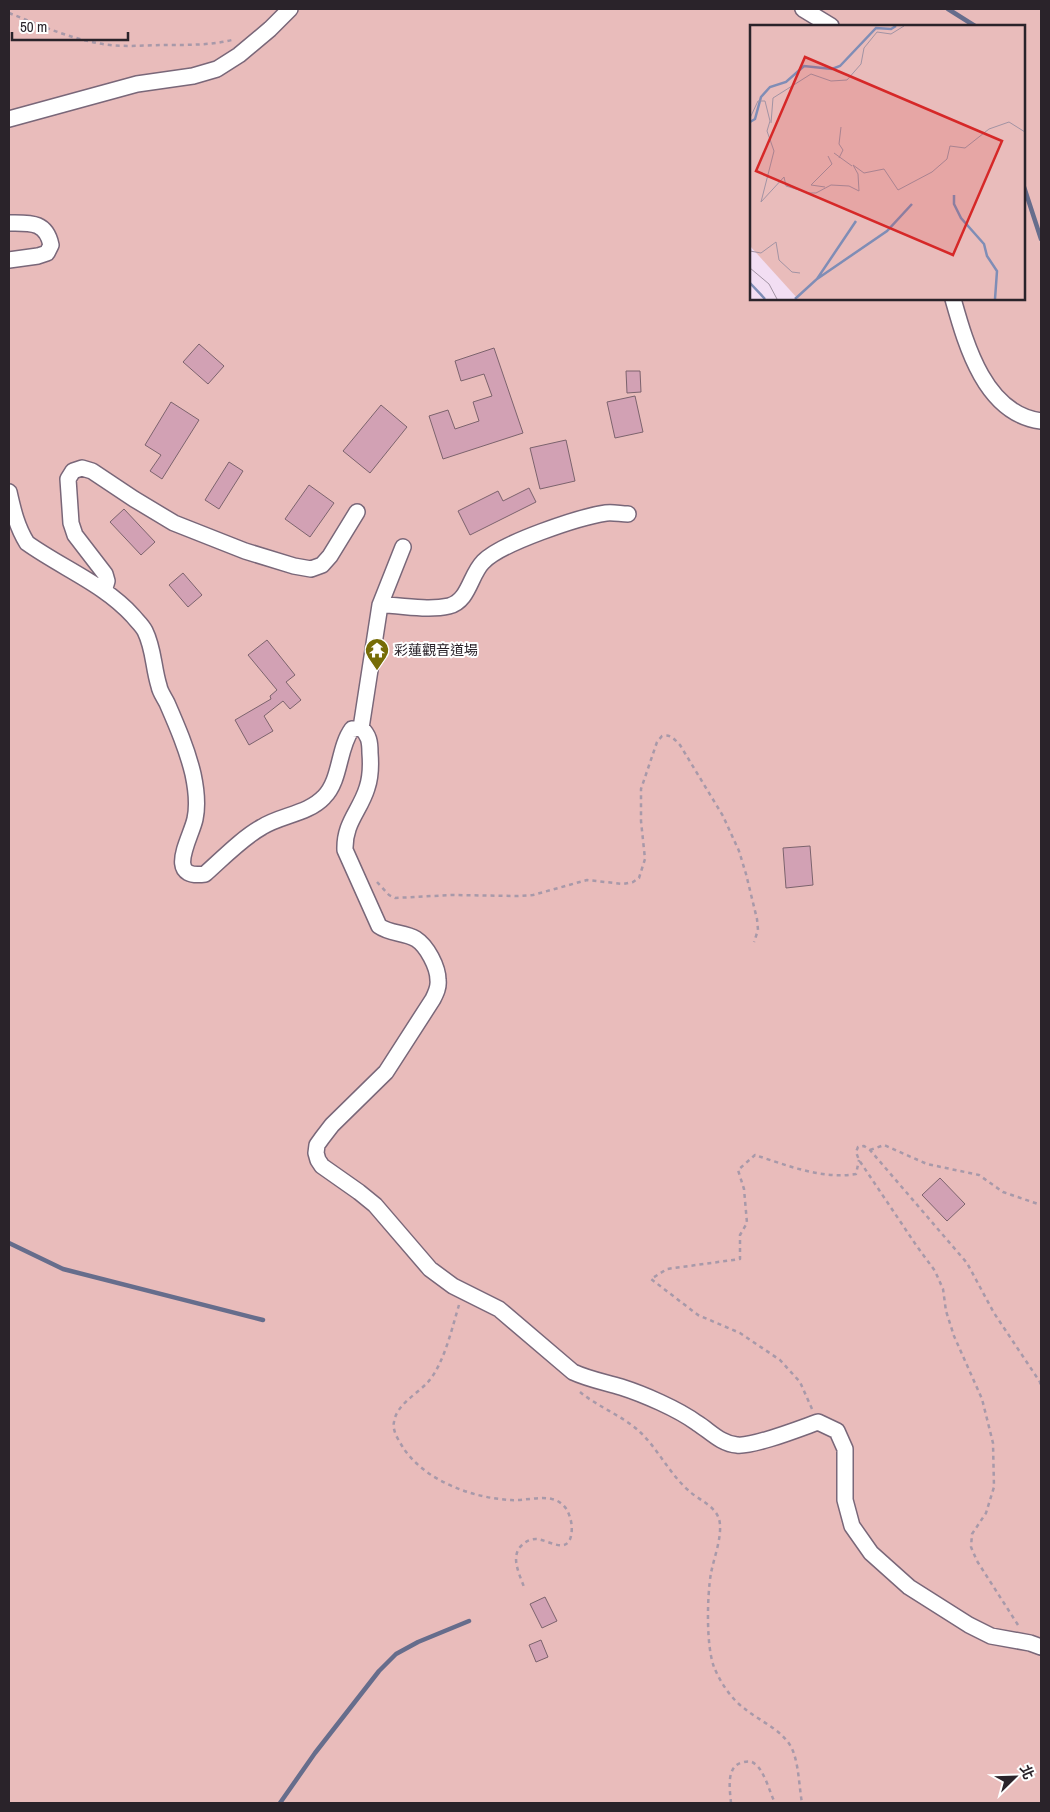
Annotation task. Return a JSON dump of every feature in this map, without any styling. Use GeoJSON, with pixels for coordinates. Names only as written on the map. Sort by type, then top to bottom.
{"type":"FeatureCollection","features":[{"type":"Feature","properties":{"kind":"street"},"geometry":{"type":"LineString","coordinates":[[9,119],[137,84],[193,76],[218,69],[239,55],[290,9]]}},
{"type":"Feature","properties":{"kind":"street"},"geometry":{"type":"LineString","coordinates":[[803,9],[829,25]]}},
{"type":"Feature","properties":{"kind":"street"},"geometry":{"type":"LineString","coordinates":[[9,223],[25,223],[40,226],[49,234],[51,245],[47,252],[38,256],[9,260]]}},
{"type":"Feature","properties":{"kind":"street"},"geometry":{"type":"LineString","coordinates":[[953,300],[960,325],[976,367],[992,392],[1008,408],[1028,419],[1041,421]]}},
{"type":"Feature","properties":{"kind":"street"},"geometry":{"type":"LineString","coordinates":[[104,591],[107,581],[105,574],[75,535],[71,523],[68,479],[73,470],[82,468],[92,471],[174,523],[245,551],[302,568],[310,569],[322,565],[330,556],[357,512]]}},
{"type":"Feature","properties":{"kind":"street"},"geometry":{"type":"LineString","coordinates":[[9,492],[14,515],[21,534],[27,543],[104,591],[123,605],[144,629],[152,647],[158,686],[188,753],[194,776],[197,801],[195,819],[182,852],[182,862],[186,871],[195,876],[206,874],[262,826],[317,803],[326,795],[335,776],[347,736],[352,730],[361,728]]}},
{"type":"Feature","properties":{"kind":"street"},"geometry":{"type":"LineString","coordinates":[[380,605],[430,608],[450,606],[459,600],[467,590],[481,564],[489,556],[536,534],[590,516],[608,513],[628,514]]}},
{"type":"Feature","properties":{"kind":"street"},"geometry":{"type":"LineString","coordinates":[[361,728],[380,605],[403,547]]}},
{"type":"Feature","properties":{"kind":"street"},"geometry":{"type":"LineString","coordinates":[[361,728],[367,733],[370,743],[371,771],[367,788],[349,824],[345,839],[346,850],[379,926],[385,930],[416,940],[425,948],[436,967],[439,979],[438,990],[395,1060],[386,1072],[332,1125],[317,1145],[316,1153],[322,1166],[376,1205],[430,1269],[464,1292],[499,1309],[573,1372],[587,1379],[621,1387],[670,1408],[696,1422],[727,1443],[739,1446],[818,1422],[837,1431],[845,1449],[845,1500],[852,1526],[871,1553],[910,1587],[969,1625],[991,1636],[1036,1645]]}},
{"type":"Feature","properties":{"kind":"path"},"geometry":{"type":"LineString","coordinates":[[9,13],[47,29],[81,40],[111,45],[204,44],[236,39]]}},
{"type":"Feature","properties":{"kind":"path"},"geometry":{"type":"LineString","coordinates":[[354,871],[367,870],[389,895],[395,898],[451,895],[518,896],[532,895],[587,880],[623,884],[633,882],[638,878],[645,859],[641,821],[641,789],[657,742],[662,736],[667,735],[673,737],[680,745],[723,816],[738,851],[746,874],[757,919],[758,930],[754,942]]}},
{"type":"Feature","properties":{"kind":"path"},"geometry":{"type":"LineString","coordinates":[[870,1150],[884,1145],[927,1164],[979,1175],[1004,1192],[1041,1205]]}},
{"type":"Feature","properties":{"kind":"path"},"geometry":{"type":"LineString","coordinates":[[1036,1645],[977,1561],[971,1547],[972,1534],[986,1513],[994,1487],[993,1443],[982,1399],[954,1336],[946,1312],[943,1289],[935,1271],[859,1160],[856,1152],[858,1147],[864,1146],[870,1150],[967,1263],[994,1313],[1040,1382],[1041,1388]]}},
{"type":"Feature","properties":{"kind":"path"},"geometry":{"type":"LineString","coordinates":[[818,1422],[800,1382],[780,1360],[740,1333],[698,1315],[651,1279],[666,1269],[740,1259],[740,1235],[747,1223],[744,1189],[738,1170],[755,1155],[820,1173],[845,1176],[856,1174],[859,1160]]}},
{"type":"Feature","properties":{"kind":"path"},"geometry":{"type":"LineString","coordinates":[[464,1292],[441,1359],[430,1380],[401,1407],[395,1415],[393,1424],[397,1439],[407,1454],[429,1475],[481,1495],[510,1500],[554,1499],[566,1508],[571,1520],[572,1534],[570,1540],[564,1545],[556,1546],[537,1539],[529,1540],[516,1553],[516,1560],[524,1587]]}},
{"type":"Feature","properties":{"kind":"path"},"geometry":{"type":"LineString","coordinates":[[573,1372],[574,1382],[579,1391],[639,1431],[676,1479],[711,1507],[718,1515],[720,1533],[710,1576],[708,1614],[712,1662],[727,1690],[743,1708],[782,1735],[788,1742],[795,1759],[802,1803]]}},
{"type":"Feature","properties":{"kind":"path"},"geometry":{"type":"LineString","coordinates":[[732,1803],[730,1786],[732,1770],[736,1765],[752,1761],[757,1764],[775,1803]]}},
{"type":"Feature","properties":{"kind":"shaded area"},"geometry":{"type":"Polygon","coordinates":[[[9,9],[1041,9],[1041,1803],[9,1803],[9,9]]]}},
{"type":"Feature","properties":{"kind":"building"},"geometry":{"type":"Polygon","coordinates":[[[199,344],[224,366],[208,384],[183,362],[199,344]]]}},
{"type":"Feature","properties":{"kind":"building"},"geometry":{"type":"Polygon","coordinates":[[[494,348],[523,433],[443,459],[429,416],[448,410],[455,429],[479,421],[473,402],[492,396],[484,374],[461,381],[455,361],[494,348]]]}},
{"type":"Feature","properties":{"kind":"building"},"geometry":{"type":"Polygon","coordinates":[[[626,371],[640,371],[641,392],[627,393],[626,371]]]}},
{"type":"Feature","properties":{"kind":"building"},"geometry":{"type":"Polygon","coordinates":[[[635,396],[643,432],[615,438],[607,402],[635,396]]]}},
{"type":"Feature","properties":{"kind":"building"},"geometry":{"type":"Polygon","coordinates":[[[171,402],[199,420],[162,479],[150,471],[161,455],[145,445],[171,402]]]}},
{"type":"Feature","properties":{"kind":"building"},"geometry":{"type":"Polygon","coordinates":[[[381,405],[407,427],[370,473],[343,451],[381,405]]]}},
{"type":"Feature","properties":{"kind":"building"},"geometry":{"type":"Polygon","coordinates":[[[566,440],[575,481],[540,489],[530,448],[566,440]]]}},
{"type":"Feature","properties":{"kind":"building"},"geometry":{"type":"Polygon","coordinates":[[[229,462],[243,471],[219,509],[205,500],[229,462]]]}},
{"type":"Feature","properties":{"kind":"building"},"geometry":{"type":"Polygon","coordinates":[[[309,485],[334,503],[310,537],[285,519],[309,485]]]}},
{"type":"Feature","properties":{"kind":"building"},"geometry":{"type":"Polygon","coordinates":[[[529,488],[536,502],[470,535],[458,511],[498,491],[503,501],[529,488]]]}},
{"type":"Feature","properties":{"kind":"building"},"geometry":{"type":"Polygon","coordinates":[[[124,509],[155,542],[141,555],[110,522],[124,509]]]}},
{"type":"Feature","properties":{"kind":"building"},"geometry":{"type":"Polygon","coordinates":[[[183,573],[202,595],[188,607],[169,585],[183,573]]]}},
{"type":"Feature","properties":{"kind":"building"},"geometry":{"type":"Polygon","coordinates":[[[267,640],[295,675],[286,682],[301,700],[290,709],[283,701],[264,716],[273,731],[249,745],[235,720],[271,699],[270,696],[277,690],[248,655],[267,640]]]}},
{"type":"Feature","properties":{"kind":"building"},"geometry":{"type":"Polygon","coordinates":[[[810,846],[813,885],[786,888],[783,848],[810,846]]]}},
{"type":"Feature","properties":{"kind":"building"},"geometry":{"type":"Polygon","coordinates":[[[940,1178],[965,1204],[947,1221],[922,1195],[940,1178]]]}},
{"type":"Feature","properties":{"kind":"building"},"geometry":{"type":"Polygon","coordinates":[[[545,1597],[557,1621],[542,1628],[530,1604],[545,1597]]]}},
{"type":"Feature","properties":{"kind":"building"},"geometry":{"type":"Polygon","coordinates":[[[541,1640],[548,1657],[536,1662],[529,1645],[541,1640]]]}},
{"type":"Feature","properties":{"kind":"waterway"},"geometry":{"type":"LineString","coordinates":[[948,9],[973,25]]}},
{"type":"Feature","properties":{"kind":"waterway"},"geometry":{"type":"LineString","coordinates":[[1025,190],[1041,239]]}},
{"type":"Feature","properties":{"kind":"waterway"},"geometry":{"type":"LineString","coordinates":[[9,1243],[63,1269],[263,1320]]}},
{"type":"Feature","properties":{"kind":"waterway"},"geometry":{"type":"LineString","coordinates":[[280,1803],[315,1753],[379,1671],[396,1654],[418,1642],[469,1621]]}},
{"type":"Feature","properties":{"kind":"place","name":"彩蓮觀音道場"},"geometry":{"type":"Point","coordinates":[377,671]}}]}
